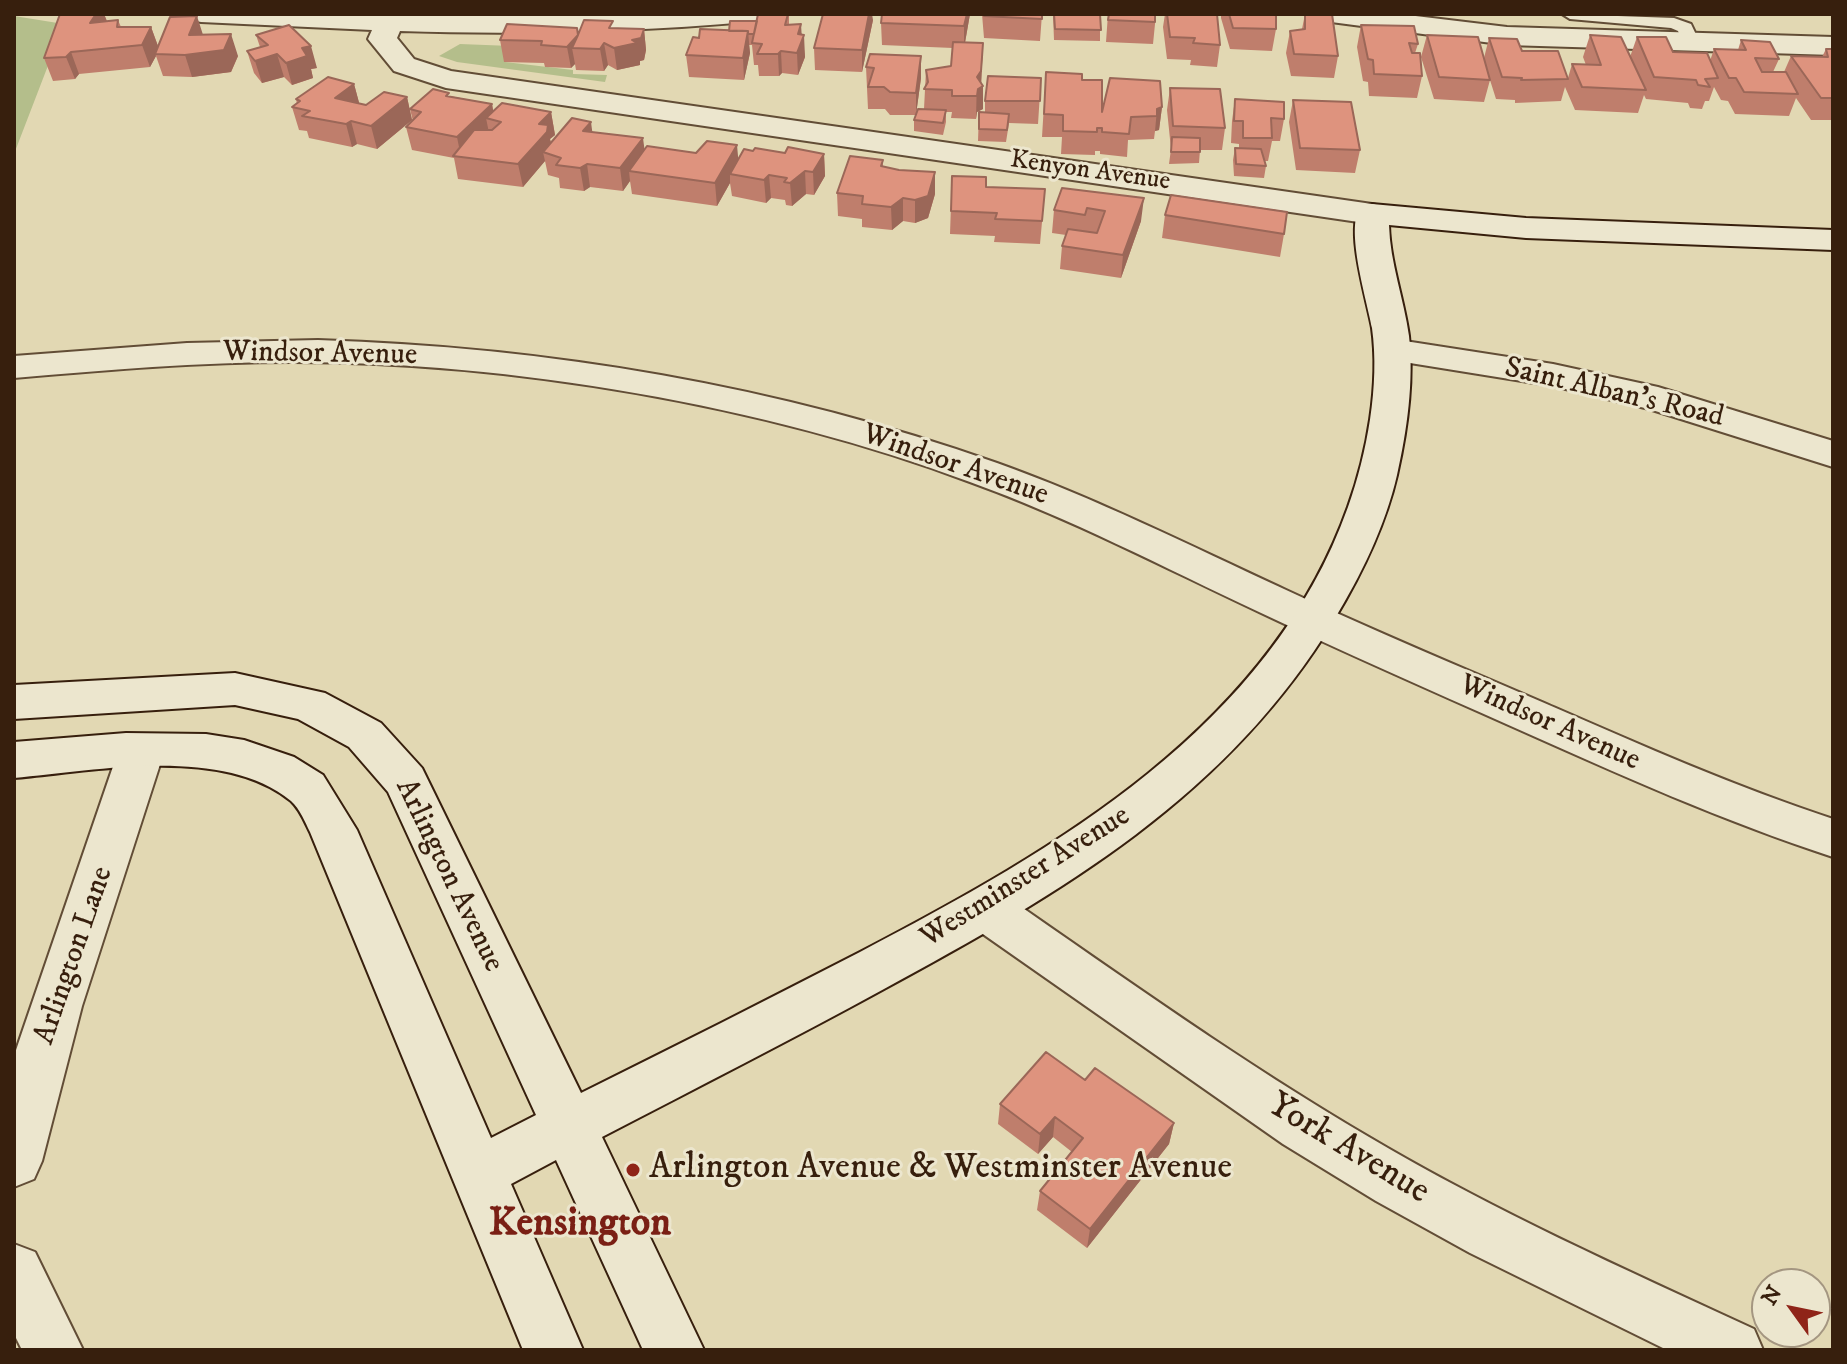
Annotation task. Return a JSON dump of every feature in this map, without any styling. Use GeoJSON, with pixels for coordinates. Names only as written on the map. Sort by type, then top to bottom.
{"type":"FeatureCollection","features":[{"type":"Feature","properties":{"kind":"street"},"geometry":{"type":"LineString","coordinates":[[201,14],[389,22],[578,25],[748,14]]}},
{"type":"Feature","properties":{"kind":"street"},"geometry":{"type":"LineString","coordinates":[[1331,14],[1507,36],[1833,46]]}},
{"type":"Feature","properties":{"kind":"street","name":"Kenyon Avenue"},"geometry":{"type":"LineString","coordinates":[[389,22],[382,39],[404,65],[446,79],[1372,214],[1526,228],[1833,240]]}},
{"type":"Feature","properties":{"kind":"street","name":"Westminster Avenue"},"geometry":{"type":"LineString","coordinates":[[479,1172],[778,1021],[987,910],[1100,839],[1197,761],[1264,691],[1315,621],[1362,530],[1381,456],[1392,350],[1371,234],[1372,214]]}},
{"type":"Feature","properties":{"kind":"street","name":"Saint Alban's Road"},"geometry":{"type":"LineString","coordinates":[[1392,350],[1553,375],[1658,399],[1833,454]]}},
{"type":"Feature","properties":{"kind":"street","name":"Windsor Avenue"},"geometry":{"type":"LineString","coordinates":[[14,367],[138,356],[293,351],[428,357],[573,373],[694,391],[804,417],[912,448],[1051,498],[1315,621],[1677,780],[1833,838]]}},
{"type":"Feature","properties":{"kind":"street","name":"Arlington Avenue"},"geometry":{"type":"LineString","coordinates":[[14,702],[235,689],[309,705],[365,735],[406,781],[674,1350]]}},
{"type":"Feature","properties":{"kind":"street"},"geometry":{"type":"LineString","coordinates":[[14,760],[141,752],[225,751],[270,763],[309,789],[333,830],[553,1350]]}},
{"type":"Feature","properties":{"kind":"street","name":"Arlington Lane"},"geometry":{"type":"LineString","coordinates":[[14,1161],[27,1099],[141,752]]}},
{"type":"Feature","properties":{"kind":"street","name":"York Avenue"},"geometry":{"type":"LineString","coordinates":[[987,910],[1198,1058],[1350,1155],[1501,1240],[1733,1350]]}},
{"type":"Feature","properties":{"kind":"street"},"geometry":{"type":"LineString","coordinates":[[14,1272],[53,1350]]}},
{"type":"Feature","properties":{"kind":"lane"},"geometry":{"type":"LineString","coordinates":[[1570,14],[1674,23],[1685,28],[1691,43]]}},
{"type":"Feature","properties":{"kind":"green space"},"geometry":{"type":"Polygon","coordinates":[[[14,16],[64,24],[14,154],[14,16]]]}},
{"type":"Feature","properties":{"kind":"green space"},"geometry":{"type":"Polygon","coordinates":[[[460,44],[511,46],[505,62],[573,70],[573,74],[607,75],[605,82],[457,62],[439,56],[460,44]]]}},
{"type":"Feature","properties":{"kind":"building"},"geometry":{"type":"Polygon","coordinates":[[[60,14],[96,14],[90,23],[118,20],[117,27],[151,27],[142,45],[44,58],[60,14]]]}},
{"type":"Feature","properties":{"kind":"building"},"geometry":{"type":"Polygon","coordinates":[[[758,14],[788,14],[785,25],[801,24],[798,34],[804,35],[797,53],[757,54],[762,44],[752,43],[758,14]]]}},
{"type":"Feature","properties":{"kind":"building"},"geometry":{"type":"Polygon","coordinates":[[[823,14],[869,14],[862,50],[814,48],[823,14]]]}},
{"type":"Feature","properties":{"kind":"building"},"geometry":{"type":"Polygon","coordinates":[[[882,14],[967,14],[964,26],[881,23],[882,14]]]}},
{"type":"Feature","properties":{"kind":"building"},"geometry":{"type":"Polygon","coordinates":[[[1042,14],[1042,19],[984,16],[1042,14]]]}},
{"type":"Feature","properties":{"kind":"building"},"geometry":{"type":"Polygon","coordinates":[[[1054,14],[1100,14],[1101,30],[1055,29],[1054,14]]]}},
{"type":"Feature","properties":{"kind":"building"},"geometry":{"type":"Polygon","coordinates":[[[1109,14],[1155,14],[1155,22],[1108,20],[1109,14]]]}},
{"type":"Feature","properties":{"kind":"building"},"geometry":{"type":"Polygon","coordinates":[[[1167,14],[1217,14],[1220,45],[1193,43],[1195,38],[1170,37],[1167,14]]]}},
{"type":"Feature","properties":{"kind":"building"},"geometry":{"type":"Polygon","coordinates":[[[1229,14],[1276,14],[1276,29],[1233,28],[1229,14]]]}},
{"type":"Feature","properties":{"kind":"building"},"geometry":{"type":"Polygon","coordinates":[[[1305,14],[1332,14],[1338,56],[1294,54],[1290,31],[1305,29],[1305,14]]]}},
{"type":"Feature","properties":{"kind":"building"},"geometry":{"type":"Polygon","coordinates":[[[197,16],[189,35],[231,34],[224,50],[185,55],[155,54],[170,17],[197,16]]]}},
{"type":"Feature","properties":{"kind":"building"},"geometry":{"type":"Polygon","coordinates":[[[584,20],[613,21],[609,28],[644,29],[641,38],[632,40],[637,43],[614,48],[604,43],[600,49],[572,48],[584,20]]]}},
{"type":"Feature","properties":{"kind":"building"},"geometry":{"type":"Polygon","coordinates":[[[730,21],[757,21],[754,34],[729,31],[730,21]]]}},
{"type":"Feature","properties":{"kind":"building"},"geometry":{"type":"Polygon","coordinates":[[[507,24],[577,28],[578,35],[567,47],[541,45],[542,41],[500,40],[507,24]]]}},
{"type":"Feature","properties":{"kind":"building"},"geometry":{"type":"Polygon","coordinates":[[[289,25],[311,46],[302,48],[307,56],[286,63],[277,54],[255,61],[247,51],[268,45],[256,35],[289,25]]]}},
{"type":"Feature","properties":{"kind":"building"},"geometry":{"type":"Polygon","coordinates":[[[1361,25],[1414,26],[1418,44],[1409,43],[1412,53],[1420,53],[1422,76],[1374,74],[1373,60],[1368,59],[1361,25]]]}},
{"type":"Feature","properties":{"kind":"building"},"geometry":{"type":"Polygon","coordinates":[[[700,29],[748,31],[743,58],[686,55],[693,37],[699,38],[700,29]]]}},
{"type":"Feature","properties":{"kind":"building"},"geometry":{"type":"Polygon","coordinates":[[[1427,35],[1478,37],[1490,80],[1439,77],[1427,35]]]}},
{"type":"Feature","properties":{"kind":"building"},"geometry":{"type":"Polygon","coordinates":[[[1590,35],[1621,37],[1646,90],[1582,87],[1572,64],[1601,65],[1590,35]]]}},
{"type":"Feature","properties":{"kind":"building"},"geometry":{"type":"Polygon","coordinates":[[[1637,37],[1666,37],[1673,52],[1707,53],[1718,78],[1705,79],[1710,87],[1698,85],[1696,80],[1654,77],[1637,37]]]}},
{"type":"Feature","properties":{"kind":"building"},"geometry":{"type":"Polygon","coordinates":[[[1489,38],[1517,39],[1522,51],[1558,51],[1568,79],[1521,80],[1502,77],[1489,38]]]}},
{"type":"Feature","properties":{"kind":"building"},"geometry":{"type":"Polygon","coordinates":[[[1741,40],[1770,42],[1779,59],[1755,58],[1762,72],[1786,72],[1798,94],[1744,92],[1736,78],[1729,78],[1714,49],[1746,50],[1741,40]]]}},
{"type":"Feature","properties":{"kind":"building"},"geometry":{"type":"Polygon","coordinates":[[[953,42],[983,43],[981,71],[977,77],[983,86],[978,89],[977,96],[952,96],[952,90],[924,89],[928,82],[926,70],[951,66],[953,42]]]}},
{"type":"Feature","properties":{"kind":"building"},"geometry":{"type":"Polygon","coordinates":[[[1826,49],[1833,49],[1833,98],[1821,98],[1791,56],[1828,57],[1826,49]]]}},
{"type":"Feature","properties":{"kind":"building"},"geometry":{"type":"Polygon","coordinates":[[[870,54],[921,56],[916,93],[868,87],[874,68],[866,67],[870,54]]]}},
{"type":"Feature","properties":{"kind":"building"},"geometry":{"type":"Polygon","coordinates":[[[1046,72],[1082,74],[1082,80],[1102,80],[1102,112],[1110,78],[1160,81],[1162,107],[1157,109],[1157,116],[1131,117],[1129,134],[1102,132],[1102,128],[1097,128],[1097,132],[1063,131],[1063,115],[1044,114],[1046,72]]]}},
{"type":"Feature","properties":{"kind":"building"},"geometry":{"type":"Polygon","coordinates":[[[988,76],[1041,78],[1040,101],[985,101],[988,76]]]}},
{"type":"Feature","properties":{"kind":"building"},"geometry":{"type":"Polygon","coordinates":[[[328,77],[354,84],[335,98],[366,105],[384,92],[407,97],[371,126],[302,116],[310,111],[292,107],[300,101],[296,99],[328,77]]]}},
{"type":"Feature","properties":{"kind":"building"},"geometry":{"type":"Polygon","coordinates":[[[1170,88],[1220,89],[1225,128],[1173,126],[1170,88]]]}},
{"type":"Feature","properties":{"kind":"building"},"geometry":{"type":"Polygon","coordinates":[[[433,89],[449,93],[446,96],[492,104],[457,137],[406,127],[421,112],[410,109],[433,89]]]}},
{"type":"Feature","properties":{"kind":"building"},"geometry":{"type":"Polygon","coordinates":[[[1235,99],[1284,102],[1284,119],[1271,118],[1272,138],[1243,138],[1243,121],[1234,121],[1235,99]]]}},
{"type":"Feature","properties":{"kind":"building"},"geometry":{"type":"Polygon","coordinates":[[[1293,100],[1351,102],[1360,150],[1300,148],[1293,100]]]}},
{"type":"Feature","properties":{"kind":"building"},"geometry":{"type":"Polygon","coordinates":[[[502,103],[551,112],[539,124],[548,125],[547,132],[518,164],[453,156],[474,130],[492,130],[501,122],[486,118],[502,103]]]}},
{"type":"Feature","properties":{"kind":"building"},"geometry":{"type":"Polygon","coordinates":[[[918,109],[946,110],[943,123],[914,120],[918,109]]]}},
{"type":"Feature","properties":{"kind":"building"},"geometry":{"type":"Polygon","coordinates":[[[979,112],[1009,114],[1007,130],[979,129],[979,112]]]}},
{"type":"Feature","properties":{"kind":"building"},"geometry":{"type":"Polygon","coordinates":[[[572,118],[591,122],[583,131],[643,138],[620,168],[587,164],[580,168],[556,165],[561,158],[543,152],[572,118]]]}},
{"type":"Feature","properties":{"kind":"building"},"geometry":{"type":"Polygon","coordinates":[[[1172,137],[1200,138],[1200,152],[1171,152],[1172,137]]]}},
{"type":"Feature","properties":{"kind":"building"},"geometry":{"type":"Polygon","coordinates":[[[707,141],[737,145],[715,183],[629,171],[647,146],[696,153],[707,141]]]}},
{"type":"Feature","properties":{"kind":"building"},"geometry":{"type":"Polygon","coordinates":[[[788,147],[824,154],[813,172],[805,171],[790,183],[784,182],[787,178],[769,175],[764,180],[730,174],[744,149],[785,153],[788,147]]]}},
{"type":"Feature","properties":{"kind":"building"},"geometry":{"type":"Polygon","coordinates":[[[1235,148],[1261,149],[1266,166],[1236,164],[1235,148]]]}},
{"type":"Feature","properties":{"kind":"building"},"geometry":{"type":"Polygon","coordinates":[[[850,156],[883,160],[881,166],[899,170],[935,172],[928,196],[915,200],[903,198],[891,207],[862,204],[863,196],[837,193],[850,156]]]}},
{"type":"Feature","properties":{"kind":"building"},"geometry":{"type":"Polygon","coordinates":[[[952,176],[986,177],[986,187],[1045,189],[1042,221],[995,219],[997,213],[951,211],[952,176]]]}},
{"type":"Feature","properties":{"kind":"building"},"geometry":{"type":"Polygon","coordinates":[[[1062,188],[1144,198],[1123,255],[1062,246],[1068,229],[1097,233],[1105,211],[1087,208],[1085,215],[1054,210],[1062,188]]]}},
{"type":"Feature","properties":{"kind":"building"},"geometry":{"type":"Polygon","coordinates":[[[1171,195],[1287,212],[1284,234],[1165,215],[1171,195]]]}},
{"type":"Feature","properties":{"kind":"building"},"geometry":{"type":"Polygon","coordinates":[[[1046,1052],[1085,1080],[1095,1068],[1174,1123],[1090,1229],[1040,1191],[1083,1138],[1055,1117],[1040,1134],[1000,1104],[1046,1052]]]}},
{"type":"Feature","properties":{"kind":"place","name":"Arlington Avenue & Westminster Avenue"},"geometry":{"type":"Point","coordinates":[633,1170]}},
{"type":"Feature","properties":{"kind":"district","name":"Kensington"},"geometry":{"type":"Point","coordinates":[580,1226]}}]}
